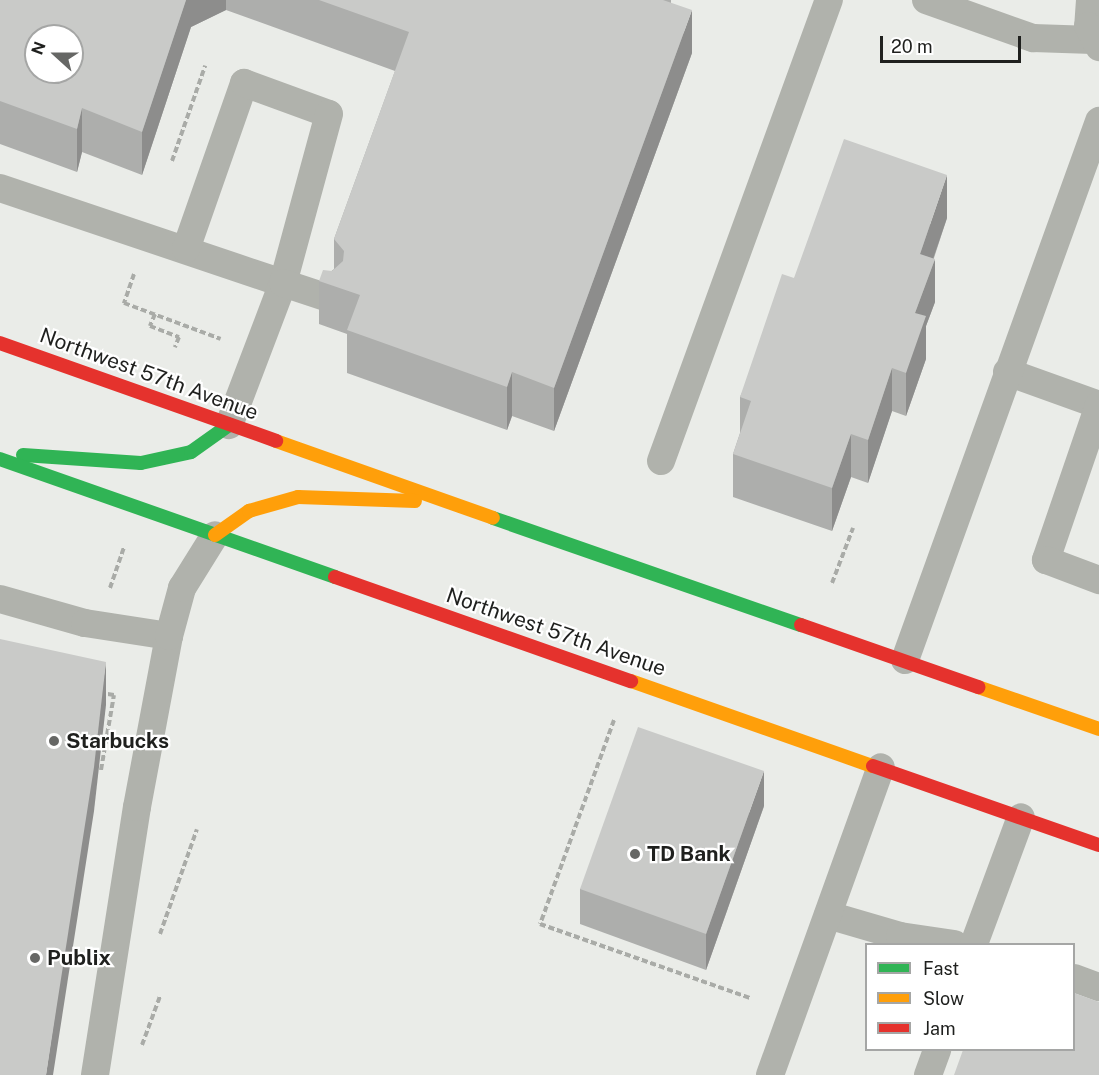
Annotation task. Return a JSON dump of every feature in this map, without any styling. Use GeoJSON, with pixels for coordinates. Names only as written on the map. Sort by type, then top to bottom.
{"type":"FeatureCollection","features":[{"type":"Feature","properties":{"kind":"main road","name":"Northwest 57th Avenue"},"geometry":{"type":"LineString","coordinates":[[0,343],[447,502],[1099,729]]}},
{"type":"Feature","properties":{"kind":"main road"},"geometry":{"type":"LineString","coordinates":[[0,453],[141,463],[191,452],[229,425]]}},
{"type":"Feature","properties":{"kind":"main road","name":"Northwest 57th Avenue"},"geometry":{"type":"LineString","coordinates":[[0,459],[1099,844]]}},
{"type":"Feature","properties":{"kind":"main road"},"geometry":{"type":"LineString","coordinates":[[215,535],[249,511],[298,497],[447,502]]}},
{"type":"Feature","properties":{"kind":"lane"},"geometry":{"type":"LineString","coordinates":[[661,461],[829,0]]}},
{"type":"Feature","properties":{"kind":"lane"},"geometry":{"type":"LineString","coordinates":[[926,0],[1033,38],[1096,44],[1088,26],[1090,0]]}},
{"type":"Feature","properties":{"kind":"lane"},"geometry":{"type":"LineString","coordinates":[[186,249],[244,83],[329,114],[283,283],[229,425]]}},
{"type":"Feature","properties":{"kind":"lane"},"geometry":{"type":"LineString","coordinates":[[905,660],[1099,121]]}},
{"type":"Feature","properties":{"kind":"lane"},"geometry":{"type":"LineString","coordinates":[[0,188],[328,298]]}},
{"type":"Feature","properties":{"kind":"lane"},"geometry":{"type":"LineString","coordinates":[[1007,372],[1099,405],[1046,560],[1099,580]]}},
{"type":"Feature","properties":{"kind":"lane"},"geometry":{"type":"LineString","coordinates":[[95,1075],[137,807],[169,636],[182,588],[215,535]]}},
{"type":"Feature","properties":{"kind":"lane"},"geometry":{"type":"LineString","coordinates":[[0,599],[85,622],[169,636]]}},
{"type":"Feature","properties":{"kind":"lane"},"geometry":{"type":"LineString","coordinates":[[770,1075],[881,767]]}},
{"type":"Feature","properties":{"kind":"lane"},"geometry":{"type":"LineString","coordinates":[[975,943],[1021,817]]}},
{"type":"Feature","properties":{"kind":"lane"},"geometry":{"type":"LineString","coordinates":[[828,915],[900,936],[942,943]]}},
{"type":"Feature","properties":{"kind":"lane"},"geometry":{"type":"LineString","coordinates":[[1075,978],[1099,987]]}},
{"type":"Feature","properties":{"kind":"lane"},"geometry":{"type":"LineString","coordinates":[[928,1075],[937,1051]]}},
{"type":"Feature","properties":{"kind":"path"},"geometry":{"type":"LineString","coordinates":[[131,282],[124,303],[224,340]]}},
{"type":"Feature","properties":{"kind":"path"},"geometry":{"type":"LineString","coordinates":[[155,314],[150,326],[179,337],[175,347]]}},
{"type":"Feature","properties":{"kind":"path"},"geometry":{"type":"LineString","coordinates":[[832,583],[854,528]]}},
{"type":"Feature","properties":{"kind":"path"},"geometry":{"type":"LineString","coordinates":[[109,590],[124,546]]}},
{"type":"Feature","properties":{"kind":"path"},"geometry":{"type":"LineString","coordinates":[[90,691],[114,695],[100,775]]}},
{"type":"Feature","properties":{"kind":"path"},"geometry":{"type":"LineString","coordinates":[[614,720],[540,924],[750,998]]}},
{"type":"Feature","properties":{"kind":"path"},"geometry":{"type":"LineString","coordinates":[[158,937],[197,829]]}},
{"type":"Feature","properties":{"kind":"path"},"geometry":{"type":"LineString","coordinates":[[138,1055],[160,996]]}},
{"type":"Feature","properties":{"kind":"building"},"geometry":{"type":"Polygon","coordinates":[[[0,0],[186,0],[142,132],[82,108],[77,129],[0,101],[0,0]]]}},
{"type":"Feature","properties":{"kind":"building"},"geometry":{"type":"Polygon","coordinates":[[[319,0],[663,0],[692,10],[554,388],[512,372],[507,387],[347,330],[360,295],[319,281],[323,270],[332,271],[343,261],[344,251],[334,239],[409,32],[319,0]]]}},
{"type":"Feature","properties":{"kind":"building"},"geometry":{"type":"Polygon","coordinates":[[[844,139],[947,175],[920,254],[935,259],[915,313],[926,316],[906,373],[892,368],[868,440],[851,434],[832,488],[733,454],[751,401],[740,397],[782,274],[794,278],[844,139]]]}},
{"type":"Feature","properties":{"kind":"building"},"geometry":{"type":"Polygon","coordinates":[[[0,639],[106,662],[94,767],[46,1075],[0,1075],[0,639]]]}},
{"type":"Feature","properties":{"kind":"building"},"geometry":{"type":"Polygon","coordinates":[[[638,727],[764,771],[706,934],[580,889],[638,727]]]}},
{"type":"Feature","properties":{"kind":"building"},"geometry":{"type":"Polygon","coordinates":[[[1075,993],[1099,1002],[1099,1075],[954,1075],[963,1051],[1075,1051],[1075,993]]]}},
{"type":"Feature","properties":{"kind":"traffic: fast"},"geometry":{"type":"LineString","coordinates":[[23,455],[141,463],[191,452],[229,425]]}},
{"type":"Feature","properties":{"kind":"traffic: fast"},"geometry":{"type":"LineString","coordinates":[[0,459],[335,577]]}},
{"type":"Feature","properties":{"kind":"traffic: fast"},"geometry":{"type":"LineString","coordinates":[[493,518],[801,625]]}},
{"type":"Feature","properties":{"kind":"traffic: slow"},"geometry":{"type":"LineString","coordinates":[[276,441],[493,518]]}},
{"type":"Feature","properties":{"kind":"traffic: slow"},"geometry":{"type":"LineString","coordinates":[[215,535],[249,511],[298,497],[415,501]]}},
{"type":"Feature","properties":{"kind":"traffic: slow"},"geometry":{"type":"LineString","coordinates":[[631,681],[873,766]]}},
{"type":"Feature","properties":{"kind":"traffic: slow"},"geometry":{"type":"LineString","coordinates":[[978,687],[1099,729]]}},
{"type":"Feature","properties":{"kind":"traffic: jam"},"geometry":{"type":"LineString","coordinates":[[0,343],[276,441]]}},
{"type":"Feature","properties":{"kind":"traffic: jam"},"geometry":{"type":"LineString","coordinates":[[335,577],[631,681]]}},
{"type":"Feature","properties":{"kind":"traffic: jam"},"geometry":{"type":"LineString","coordinates":[[801,625],[978,687]]}},
{"type":"Feature","properties":{"kind":"traffic: jam"},"geometry":{"type":"LineString","coordinates":[[873,766],[1099,845]]}},
{"type":"Feature","properties":{"kind":"place","name":"Starbucks"},"geometry":{"type":"Point","coordinates":[54,741]}},
{"type":"Feature","properties":{"kind":"place","name":"TD Bank"},"geometry":{"type":"Point","coordinates":[635,854]}},
{"type":"Feature","properties":{"kind":"place","name":"Publix"},"geometry":{"type":"Point","coordinates":[35,958]}}]}
